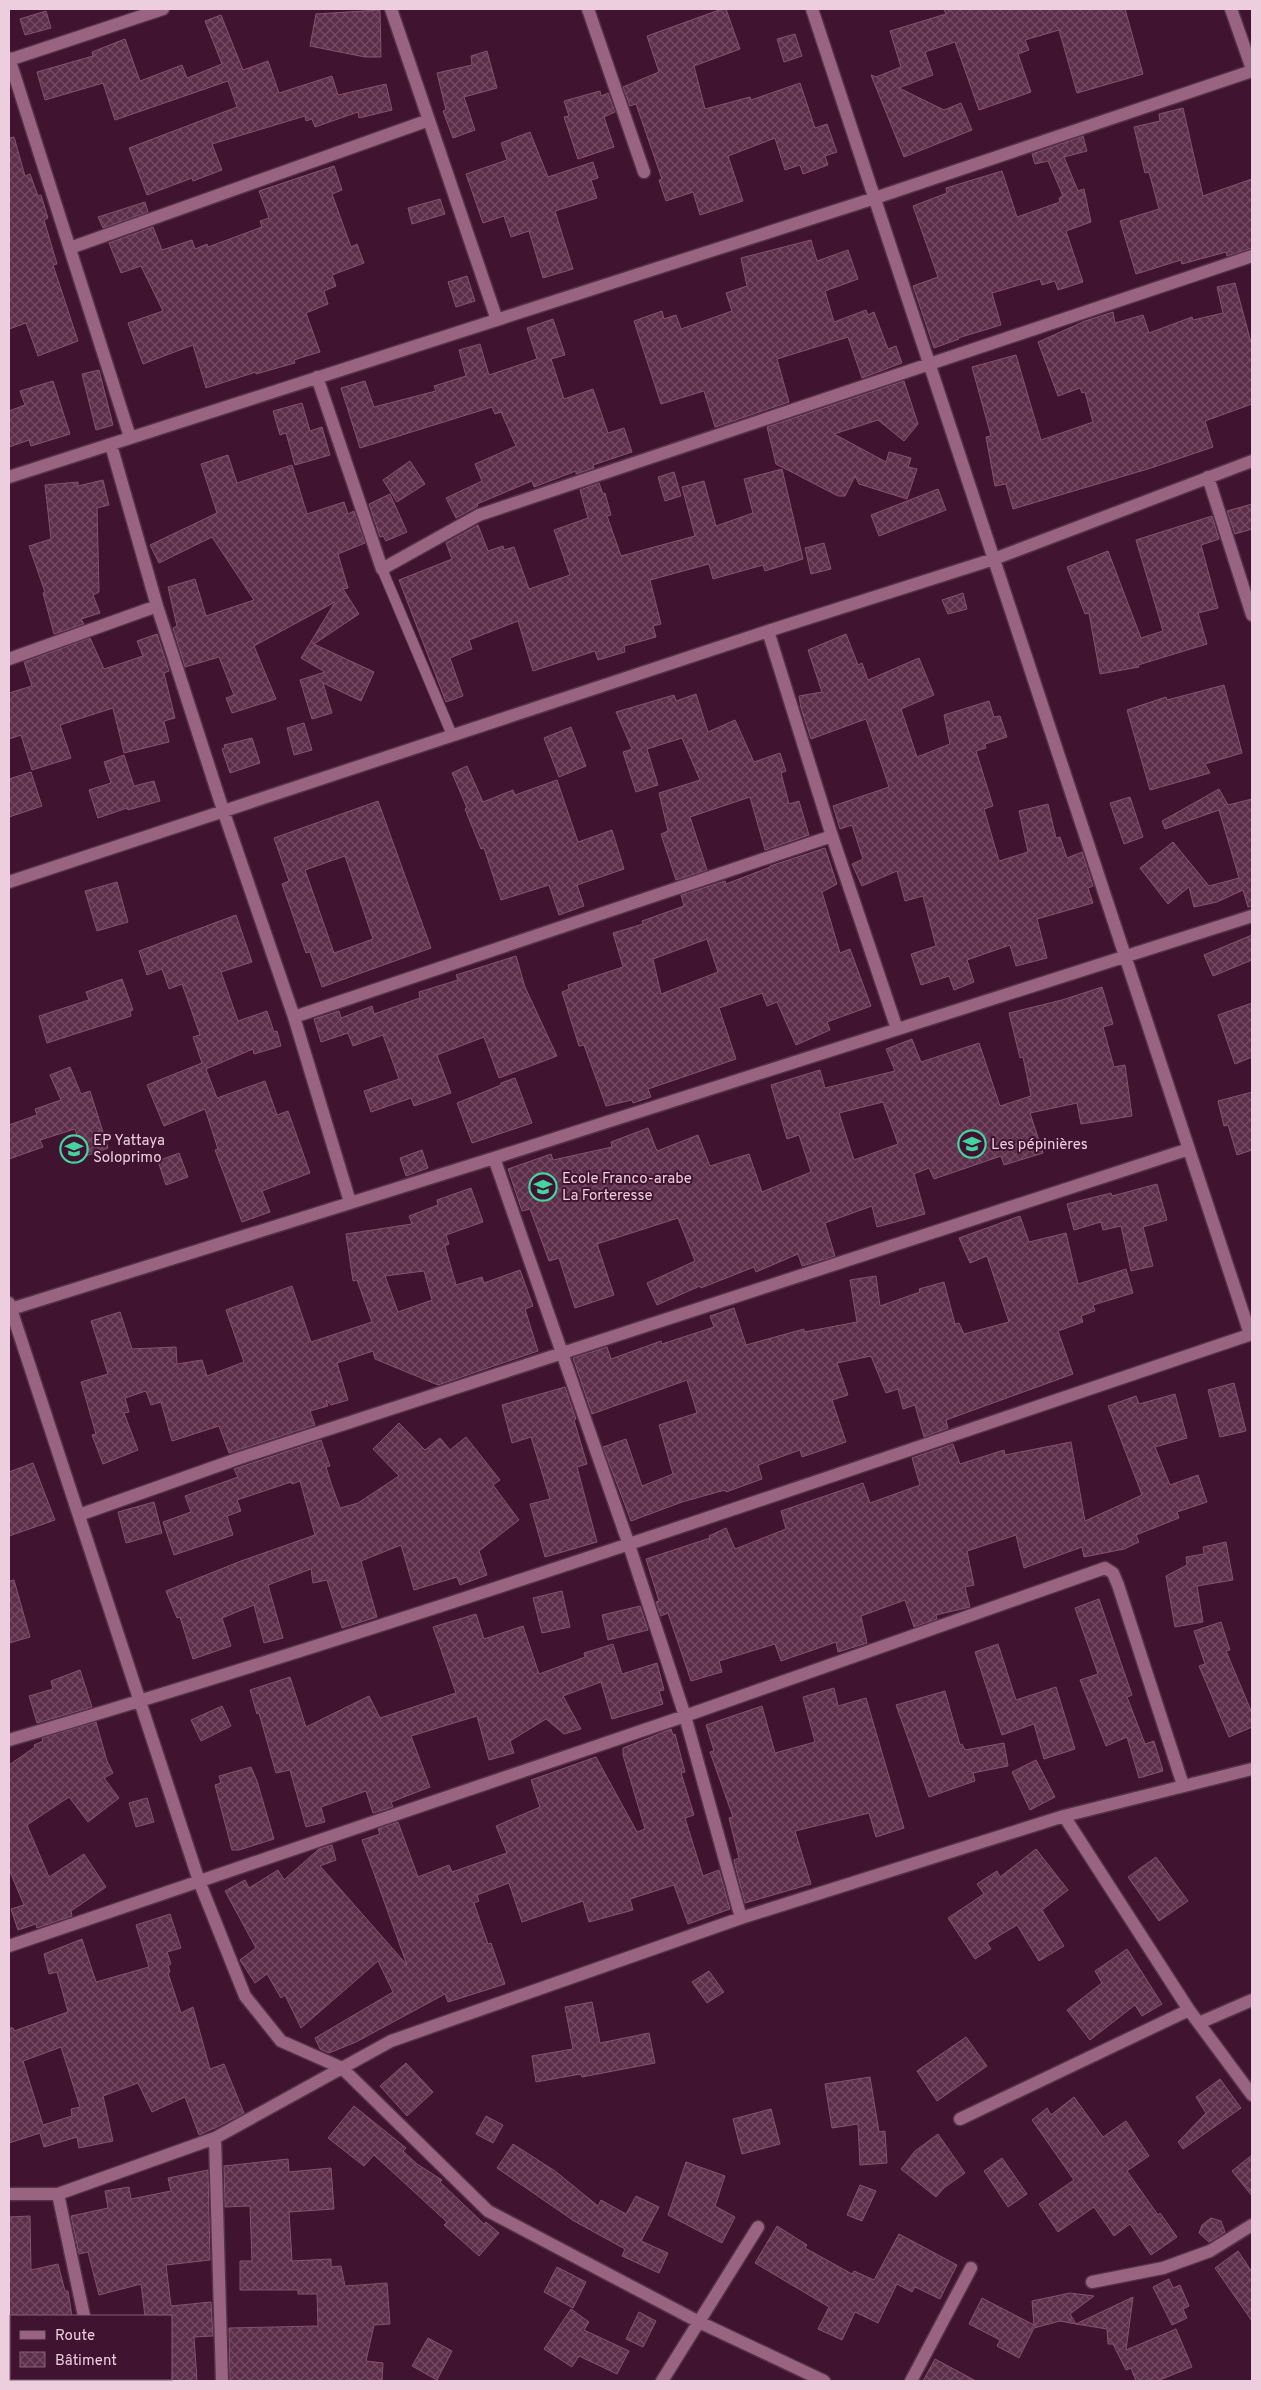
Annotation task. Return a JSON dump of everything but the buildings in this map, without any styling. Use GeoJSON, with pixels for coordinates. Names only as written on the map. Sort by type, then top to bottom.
{"type":"FeatureCollection","features":[{"type":"Feature","properties":{"kind":"street"},"geometry":{"type":"LineString","coordinates":[[130,437],[9,59],[163,9]]}},
{"type":"Feature","properties":{"kind":"street"},"geometry":{"type":"LineString","coordinates":[[391,9],[497,320]]}},
{"type":"Feature","properties":{"kind":"street"},"geometry":{"type":"LineString","coordinates":[[588,9],[644,172]]}},
{"type":"Feature","properties":{"kind":"street"},"geometry":{"type":"LineString","coordinates":[[9,1740],[140,1701],[628,1545],[1251,1334],[813,9]]}},
{"type":"Feature","properties":{"kind":"street"},"geometry":{"type":"LineString","coordinates":[[9,478],[130,437],[875,198],[1252,70],[1231,9]]}},
{"type":"Feature","properties":{"kind":"street"},"geometry":{"type":"LineString","coordinates":[[70,248],[429,120]]}},
{"type":"Feature","properties":{"kind":"street"},"geometry":{"type":"LineString","coordinates":[[317,377],[382,569],[479,514],[930,366],[1252,256]]}},
{"type":"Feature","properties":{"kind":"street"},"geometry":{"type":"LineString","coordinates":[[111,445],[157,606],[223,810],[294,1017],[350,1202]]}},
{"type":"Feature","properties":{"kind":"street"},"geometry":{"type":"LineString","coordinates":[[9,882],[768,631],[994,559],[1252,461]]}},
{"type":"Feature","properties":{"kind":"street"},"geometry":{"type":"LineString","coordinates":[[1208,477],[1252,615]]}},
{"type":"Feature","properties":{"kind":"street"},"geometry":{"type":"LineString","coordinates":[[9,659],[157,606]]}},
{"type":"Feature","properties":{"kind":"street"},"geometry":{"type":"LineString","coordinates":[[768,631],[832,836],[897,1029]]}},
{"type":"Feature","properties":{"kind":"street"},"geometry":{"type":"LineString","coordinates":[[294,1017],[832,836]]}},
{"type":"Feature","properties":{"kind":"street"},"geometry":{"type":"LineString","coordinates":[[824,2381],[699,2322],[488,2211],[342,2068],[282,2041],[244,1996],[199,1882],[10,1306],[494,1158],[1126,958],[1252,916]]}},
{"type":"Feature","properties":{"kind":"street"},"geometry":{"type":"LineString","coordinates":[[79,1515],[237,1458],[562,1355],[1189,1149]]}},
{"type":"Feature","properties":{"kind":"street"},"geometry":{"type":"LineString","coordinates":[[494,1158],[685,1716],[741,1918]]}},
{"type":"Feature","properties":{"kind":"street"},"geometry":{"type":"LineString","coordinates":[[9,1946],[685,1716],[1105,1568],[1112,1573],[1118,1585],[1183,1785]]}},
{"type":"Feature","properties":{"kind":"street"},"geometry":{"type":"LineString","coordinates":[[9,2194],[58,2194],[215,2138],[390,2041],[741,1918],[1064,1816],[1252,1769]]}},
{"type":"Feature","properties":{"kind":"street"},"geometry":{"type":"LineString","coordinates":[[1064,1816],[1189,2010],[1252,2095]]}},
{"type":"Feature","properties":{"kind":"street"},"geometry":{"type":"LineString","coordinates":[[1199,2023],[1252,2000]]}},
{"type":"Feature","properties":{"kind":"street"},"geometry":{"type":"LineString","coordinates":[[960,2119],[1189,2010]]}},
{"type":"Feature","properties":{"kind":"street"},"geometry":{"type":"LineString","coordinates":[[215,2138],[222,2381]]}},
{"type":"Feature","properties":{"kind":"street"},"geometry":{"type":"LineString","coordinates":[[58,2194],[84,2315]]}},
{"type":"Feature","properties":{"kind":"street"},"geometry":{"type":"LineString","coordinates":[[1092,2282],[1163,2268],[1210,2251],[1252,2225]]}},
{"type":"Feature","properties":{"kind":"street"},"geometry":{"type":"LineString","coordinates":[[662,2381],[758,2227]]}},
{"type":"Feature","properties":{"kind":"street"},"geometry":{"type":"LineString","coordinates":[[911,2381],[971,2268]]}},
{"type":"Feature","properties":{"kind":"lane"},"geometry":{"type":"LineString","coordinates":[[382,569],[452,735]]}},
{"type":"Feature","properties":{"kind":"place","name":"Les pépinières"},"geometry":{"type":"Point","coordinates":[972,1144]}},
{"type":"Feature","properties":{"kind":"place","name":"EP Yattaya Soloprimo"},"geometry":{"type":"Point","coordinates":[74,1149]}},
{"type":"Feature","properties":{"kind":"place","name":"Ecole Franco-arabe La Forteresse"},"geometry":{"type":"Point","coordinates":[543,1187]}}]}
